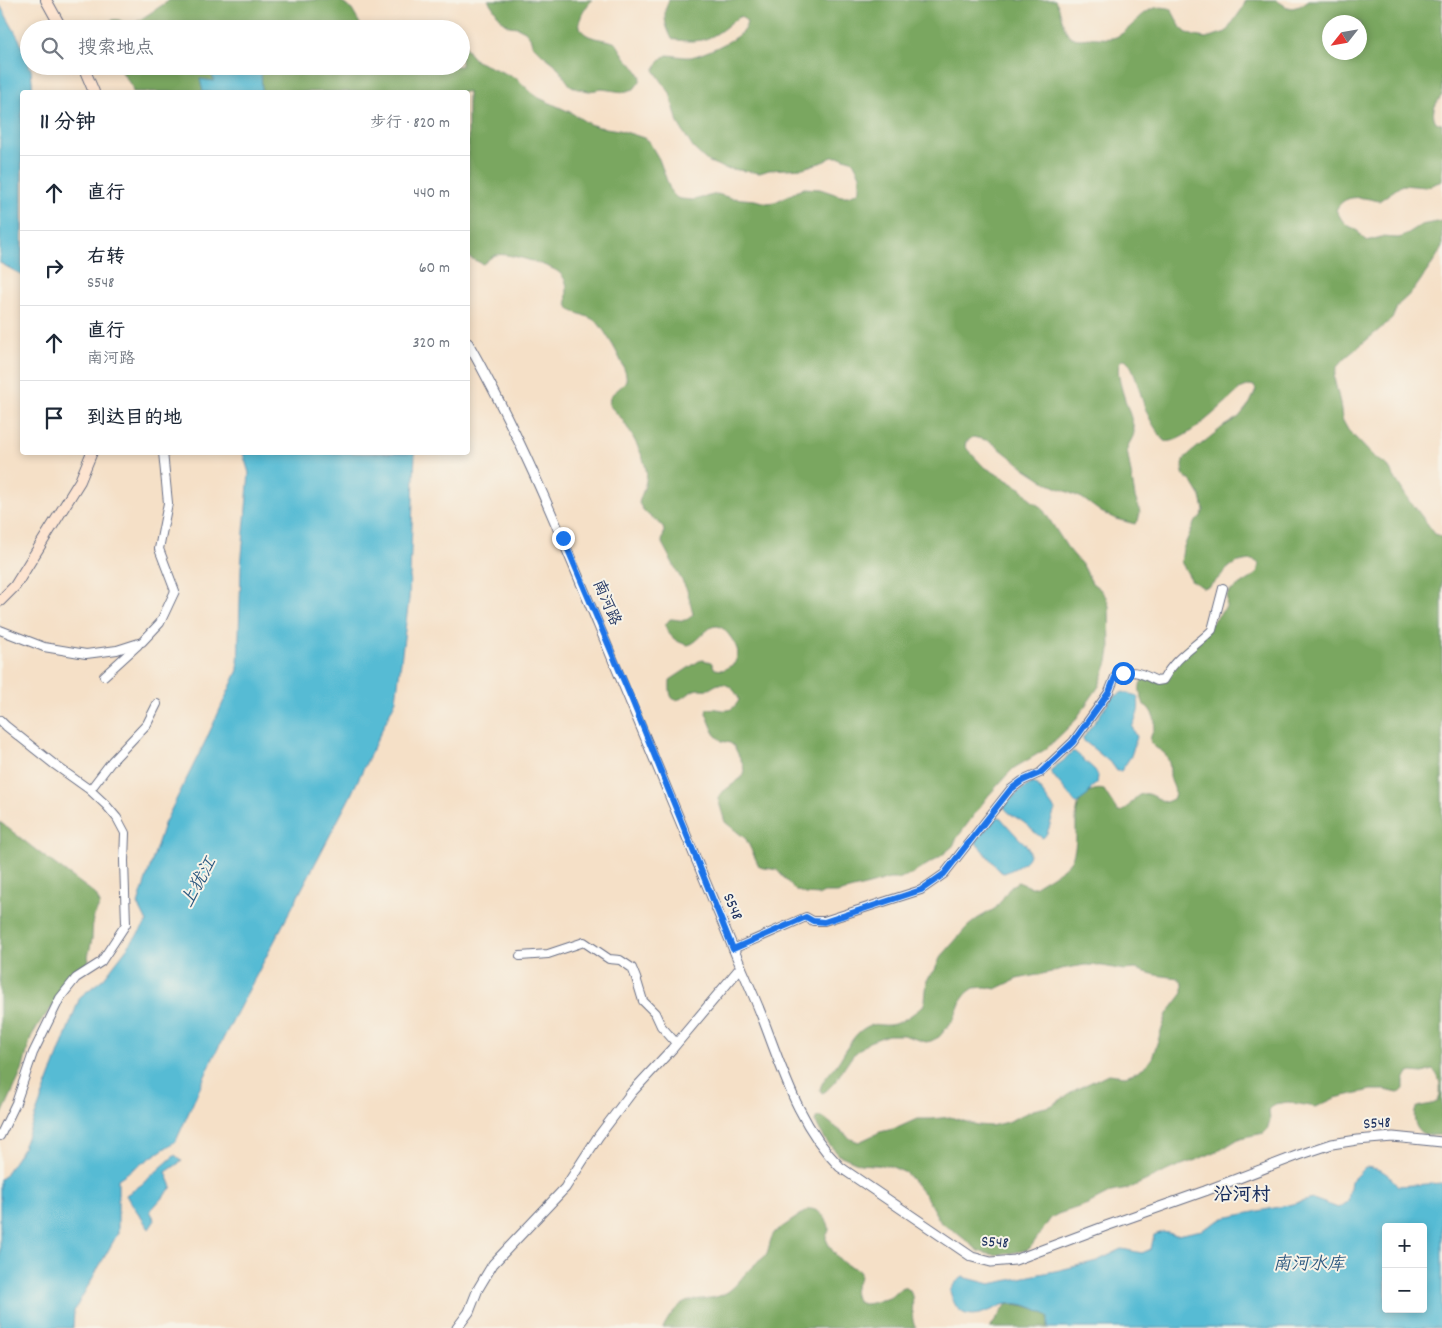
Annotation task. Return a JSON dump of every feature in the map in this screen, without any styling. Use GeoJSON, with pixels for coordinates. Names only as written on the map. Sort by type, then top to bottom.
{"type":"FeatureCollection","features":[{"type":"Feature","properties":{"kind":"main road"},"geometry":{"type":"LineString","coordinates":[[46,0],[57,20]]}},
{"type":"Feature","properties":{"kind":"main road"},"geometry":{"type":"LineString","coordinates":[[87,75],[93,90]]}},
{"type":"Feature","properties":{"kind":"main road"},"geometry":{"type":"LineString","coordinates":[[0,601],[15,586],[80,481],[91,455]]}},
{"type":"Feature","properties":{"kind":"street"},"geometry":{"type":"LineString","coordinates":[[89,75],[98,90]]}},
{"type":"Feature","properties":{"kind":"street","name":"南河路"},"geometry":{"type":"LineString","coordinates":[[470,347],[522,449],[563,538],[632,700],[705,881]]}},
{"type":"Feature","properties":{"kind":"street"},"geometry":{"type":"LineString","coordinates":[[104,676],[160,623],[176,591],[160,549],[168,503],[163,455]]}},
{"type":"Feature","properties":{"kind":"street"},"geometry":{"type":"LineString","coordinates":[[733,949],[806,917],[813,921],[824,922],[921,890],[944,874],[1010,790],[1022,781],[1040,773],[1073,742],[1109,692],[1115,677],[1123,673],[1138,672],[1157,681],[1163,680],[1169,668],[1178,658],[1212,630],[1223,588]]}},
{"type":"Feature","properties":{"kind":"street"},"geometry":{"type":"LineString","coordinates":[[0,630],[44,647],[86,654],[117,650],[142,642]]}},
{"type":"Feature","properties":{"kind":"street"},"geometry":{"type":"LineString","coordinates":[[90,790],[112,761],[147,724],[157,704]]}},
{"type":"Feature","properties":{"kind":"street"},"geometry":{"type":"LineString","coordinates":[[0,720],[55,765],[90,790],[106,805],[116,818],[125,833],[126,924],[101,962],[76,978],[60,998],[33,1053],[16,1103],[0,1136]]}},
{"type":"Feature","properties":{"kind":"street","name":"S548"},"geometry":{"type":"LineString","coordinates":[[705,881],[789,1088],[810,1130],[826,1152],[840,1166],[972,1257],[991,1262],[1015,1260],[1332,1144],[1393,1137],[1442,1142]]}},
{"type":"Feature","properties":{"kind":"street"},"geometry":{"type":"LineString","coordinates":[[520,956],[548,954],[584,942],[609,959],[620,960],[632,968],[643,1001],[655,1013],[661,1026],[676,1043]]}},
{"type":"Feature","properties":{"kind":"street"},"geometry":{"type":"LineString","coordinates":[[457,1328],[469,1312],[478,1289],[494,1264],[565,1188],[598,1137],[632,1092],[741,967]]}},
{"type":"Feature","properties":{"kind":"green space"},"geometry":{"type":"Polygon","coordinates":[[[170,0],[339,0],[352,10],[358,20],[140,20],[170,0]]]}},
{"type":"Feature","properties":{"kind":"green space"},"geometry":{"type":"Polygon","coordinates":[[[488,0],[592,0],[580,19],[581,28],[589,36],[616,43],[637,70],[641,77],[640,81],[634,89],[623,92],[602,89],[589,91],[570,85],[555,64],[532,44],[530,37],[525,31],[509,26],[502,21],[488,0]]]}},
{"type":"Feature","properties":{"kind":"green space"},"geometry":{"type":"Polygon","coordinates":[[[669,0],[1055,0],[1067,32],[1074,38],[1116,37],[1148,11],[1162,7],[1171,9],[1181,28],[1187,33],[1206,38],[1226,32],[1246,0],[1276,0],[1292,8],[1300,6],[1309,0],[1442,0],[1442,95],[1434,108],[1434,118],[1436,122],[1442,124],[1442,181],[1426,187],[1402,185],[1379,201],[1350,198],[1340,204],[1336,210],[1348,226],[1356,229],[1367,241],[1381,237],[1402,237],[1421,225],[1442,221],[1442,247],[1413,291],[1398,305],[1392,319],[1345,358],[1337,367],[1334,378],[1342,419],[1348,430],[1374,457],[1387,465],[1409,501],[1435,534],[1442,537],[1442,1135],[1422,1133],[1417,1128],[1415,1121],[1415,1110],[1417,1107],[1435,1103],[1439,1100],[1438,1076],[1432,1070],[1408,1074],[1404,1080],[1404,1089],[1398,1093],[1385,1090],[1371,1090],[1335,1098],[1316,1107],[1288,1102],[1275,1104],[1269,1110],[1270,1120],[1264,1133],[1240,1138],[1222,1149],[1173,1168],[1128,1189],[1111,1192],[1088,1204],[1058,1214],[1051,1218],[1030,1248],[996,1255],[979,1251],[941,1223],[925,1195],[906,1173],[890,1166],[860,1164],[839,1155],[827,1142],[815,1122],[816,1118],[824,1118],[851,1139],[859,1142],[880,1132],[897,1128],[917,1119],[950,1117],[977,1125],[991,1126],[1007,1122],[1033,1110],[1051,1106],[1077,1089],[1108,1074],[1125,1076],[1134,1073],[1146,1066],[1152,1058],[1167,1014],[1183,993],[1183,984],[1178,978],[1156,975],[1135,969],[1124,970],[1085,965],[1017,979],[996,989],[986,987],[974,988],[961,1001],[954,1019],[939,1037],[926,1042],[903,1035],[888,1035],[869,1042],[853,1055],[834,1083],[826,1091],[822,1093],[820,1090],[825,1079],[859,1032],[871,1025],[898,1023],[923,1006],[927,980],[935,970],[940,958],[967,927],[996,908],[1011,886],[1018,882],[1034,887],[1068,864],[1074,854],[1078,806],[1085,795],[1092,791],[1104,790],[1118,812],[1125,809],[1136,797],[1143,794],[1149,794],[1166,802],[1173,799],[1175,790],[1170,776],[1169,761],[1164,753],[1155,747],[1150,740],[1155,725],[1154,719],[1149,709],[1144,705],[1140,685],[1144,679],[1160,677],[1167,672],[1175,657],[1197,634],[1211,624],[1226,607],[1229,592],[1257,573],[1259,564],[1252,560],[1232,565],[1215,582],[1204,588],[1192,581],[1181,562],[1183,549],[1194,523],[1200,518],[1204,510],[1201,497],[1192,482],[1183,473],[1183,461],[1224,426],[1239,417],[1250,403],[1256,390],[1254,386],[1250,385],[1242,388],[1193,430],[1182,437],[1172,441],[1164,441],[1148,414],[1129,363],[1125,359],[1120,361],[1119,378],[1134,429],[1127,450],[1135,497],[1140,512],[1138,521],[1135,524],[1116,519],[1101,512],[1082,498],[1049,484],[990,441],[973,437],[966,442],[965,446],[983,466],[1022,489],[1032,501],[1042,508],[1067,547],[1084,567],[1092,583],[1106,597],[1109,606],[1110,650],[1108,662],[1099,686],[1074,722],[1046,749],[1014,768],[1006,776],[988,796],[953,846],[941,856],[912,874],[898,879],[889,879],[837,893],[805,894],[794,889],[777,870],[759,866],[746,839],[725,822],[718,799],[720,794],[741,778],[744,771],[743,764],[734,746],[722,741],[715,735],[706,713],[707,709],[712,708],[732,709],[739,700],[736,694],[729,687],[720,684],[709,689],[694,690],[675,700],[671,696],[670,680],[703,660],[711,662],[715,669],[723,670],[734,664],[738,651],[726,631],[720,627],[713,626],[696,641],[688,645],[674,638],[665,625],[670,619],[685,620],[693,614],[687,590],[662,543],[663,528],[646,513],[639,503],[646,480],[643,457],[622,419],[609,405],[610,397],[626,380],[624,368],[615,349],[596,321],[570,310],[567,302],[566,284],[563,277],[557,271],[509,255],[496,255],[483,264],[470,258],[470,90],[133,90],[124,75],[470,75],[470,54],[476,61],[516,78],[539,98],[570,112],[589,124],[619,130],[644,138],[649,142],[659,159],[671,192],[677,198],[693,200],[717,194],[767,203],[775,202],[804,188],[820,189],[841,196],[849,196],[858,192],[860,189],[860,175],[854,163],[851,160],[840,157],[832,157],[803,168],[769,170],[760,173],[724,168],[707,161],[693,148],[678,123],[670,93],[654,70],[660,60],[667,55],[691,57],[725,44],[742,32],[747,22],[741,16],[713,36],[702,40],[690,41],[672,39],[665,20],[669,0]]]}},
{"type":"Feature","properties":{"kind":"green space"},"geometry":{"type":"Polygon","coordinates":[[[0,822],[90,890],[96,895],[100,904],[93,918],[89,960],[85,967],[70,978],[55,1004],[40,1022],[31,1037],[22,1071],[0,1119],[0,822]]]}},
{"type":"Feature","properties":{"kind":"green space"},"geometry":{"type":"Polygon","coordinates":[[[809,1209],[816,1210],[828,1222],[829,1230],[826,1239],[830,1247],[844,1264],[856,1269],[860,1273],[854,1292],[859,1302],[866,1304],[891,1297],[904,1287],[911,1294],[916,1328],[663,1328],[671,1314],[688,1301],[721,1296],[733,1288],[766,1255],[775,1232],[809,1209]]]}},
{"type":"Feature","properties":{"kind":"green space"},"geometry":{"type":"Polygon","coordinates":[[[1007,1304],[1039,1310],[1049,1316],[1048,1328],[990,1328],[1007,1304]]]}},
{"type":"Feature","properties":{"kind":"water"},"geometry":{"type":"Polygon","coordinates":[[[0,5],[20,42],[20,75],[31,75],[33,90],[20,90],[20,274],[0,263],[0,5]]]}},
{"type":"Feature","properties":{"kind":"water"},"geometry":{"type":"Polygon","coordinates":[[[212,75],[261,75],[262,90],[203,90],[200,79],[214,81],[212,75]]]}},
{"type":"Feature","properties":{"kind":"water","name":"上犹江"},"geometry":{"type":"Polygon","coordinates":[[[244,455],[415,455],[409,599],[396,700],[349,799],[214,1056],[176,1141],[118,1179],[118,1233],[74,1311],[73,1328],[0,1328],[0,1179],[23,1148],[80,997],[104,978],[147,922],[138,904],[164,824],[238,670],[241,567],[249,473],[244,455]]]}},
{"type":"Feature","properties":{"kind":"water"},"geometry":{"type":"Polygon","coordinates":[[[1123,692],[1137,696],[1137,716],[1132,727],[1137,737],[1131,756],[1121,771],[1117,771],[1112,764],[1083,738],[1112,698],[1123,692]]]}},
{"type":"Feature","properties":{"kind":"water"},"geometry":{"type":"Polygon","coordinates":[[[1072,752],[1075,752],[1095,770],[1098,776],[1097,783],[1091,788],[1088,795],[1076,804],[1050,771],[1072,752]]]}},
{"type":"Feature","properties":{"kind":"water"},"geometry":{"type":"Polygon","coordinates":[[[1033,783],[1037,785],[1055,810],[1043,838],[1004,807],[1024,788],[1033,783]]]}},
{"type":"Feature","properties":{"kind":"water"},"geometry":{"type":"Polygon","coordinates":[[[1000,817],[1027,846],[1029,851],[1029,856],[1023,863],[1004,873],[1001,872],[976,843],[978,838],[996,818],[1000,817]]]}},
{"type":"Feature","properties":{"kind":"water"},"geometry":{"type":"Polygon","coordinates":[[[175,1155],[182,1161],[166,1172],[172,1187],[150,1211],[155,1220],[149,1229],[126,1195],[141,1185],[175,1155]]]}},
{"type":"Feature","properties":{"kind":"water","name":"南河水库"},"geometry":{"type":"Polygon","coordinates":[[[1365,1167],[1384,1172],[1398,1186],[1442,1183],[1442,1328],[1048,1328],[1048,1316],[1039,1310],[1024,1305],[1006,1304],[978,1314],[966,1314],[956,1307],[950,1291],[955,1283],[963,1277],[990,1284],[1097,1261],[1122,1249],[1142,1253],[1151,1249],[1154,1235],[1163,1232],[1177,1235],[1202,1230],[1224,1218],[1313,1199],[1338,1208],[1348,1201],[1351,1181],[1365,1167]]]}},
{"type":"Feature","properties":{"kind":"district","name":"沿河村"},"geometry":{"type":"Point","coordinates":[1242,1196]}},
{"type":"Feature","properties":{"kind":"route"},"geometry":{"type":"LineString","coordinates":[[563,538],[632,700],[733,949],[806,917],[813,921],[824,922],[921,890],[944,874],[1010,790],[1022,781],[1040,773],[1073,742],[1109,692],[1115,677],[1123,673]]}}]}
